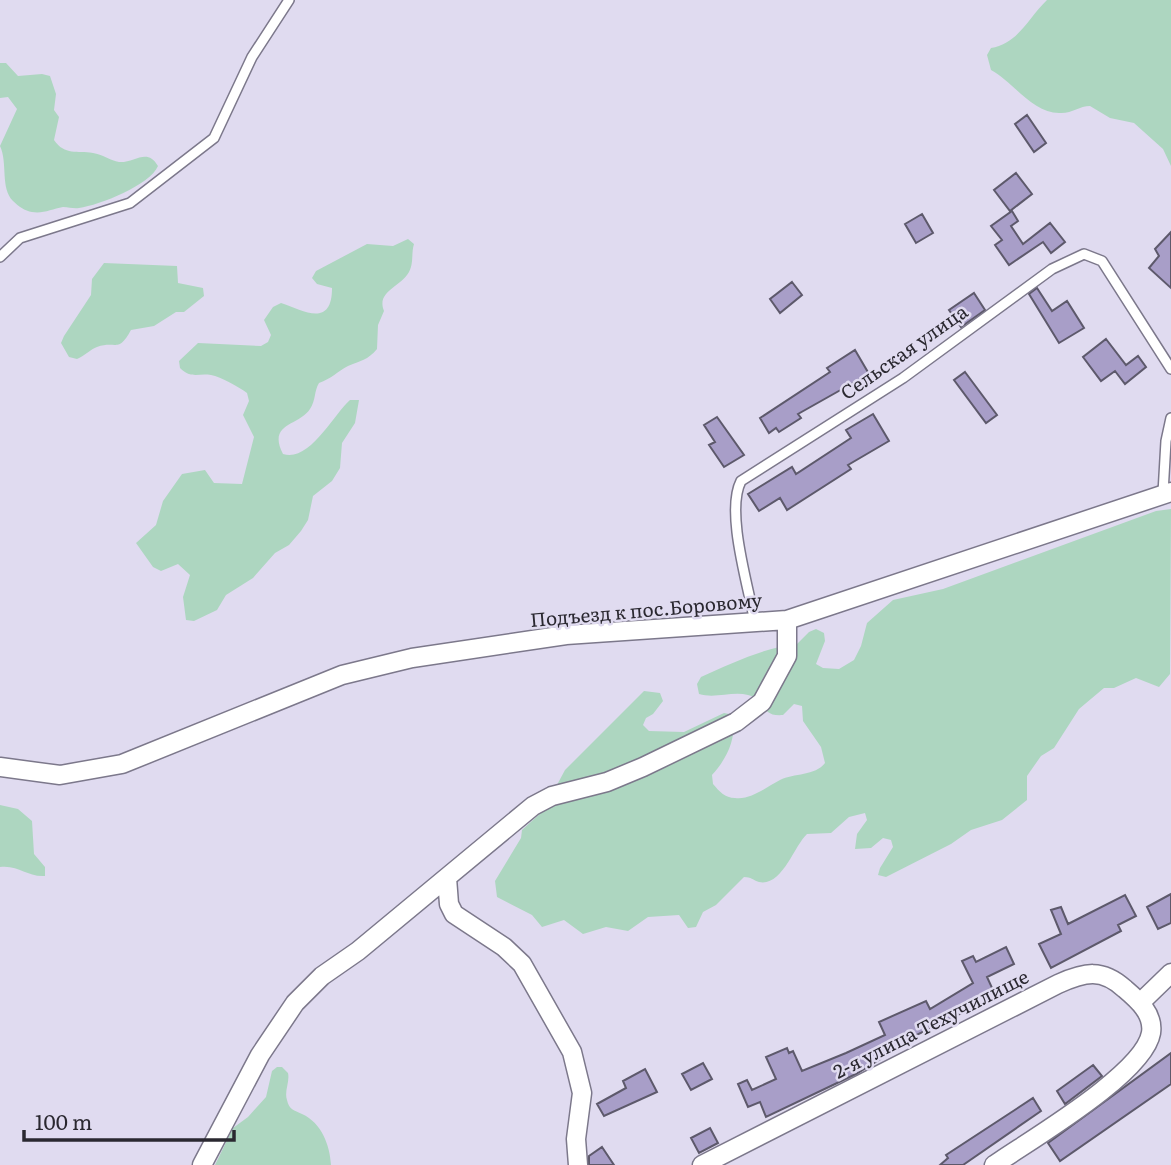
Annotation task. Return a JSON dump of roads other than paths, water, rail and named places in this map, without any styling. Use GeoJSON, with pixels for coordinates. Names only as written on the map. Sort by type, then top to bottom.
{"type":"FeatureCollection","features":[{"type":"Feature","properties":{"kind":"street","name":"Подъезд к пос.Боровому"},"geometry":{"type":"LineString","coordinates":[[0,767],[60,775],[122,764],[342,675],[412,658],[566,635],[787,620],[1167,493]]}},
{"type":"Feature","properties":{"kind":"street"},"geometry":{"type":"LineString","coordinates":[[202,1165],[260,1055],[295,1003],[322,976],[358,951],[533,806],[552,796],[607,782],[643,767],[736,722],[753,709],[762,702],[787,656],[787,620]]}},
{"type":"Feature","properties":{"kind":"street"},"geometry":{"type":"LineString","coordinates":[[447,878],[449,904],[454,914],[504,947],[522,964],[572,1052],[582,1093],[576,1139],[578,1165]]}},
{"type":"Feature","properties":{"kind":"street","name":"2-я улица Техучилище"},"geometry":{"type":"LineString","coordinates":[[702,1165],[1073,977],[1094,972],[1107,974],[1140,1002]]}},
{"type":"Feature","properties":{"kind":"street"},"geometry":{"type":"LineString","coordinates":[[994,1165],[1128,1070],[1151,1032],[1149,1016],[1140,1002],[1171,973]]}},
{"type":"Feature","properties":{"kind":"lane"},"geometry":{"type":"LineString","coordinates":[[0,257],[20,238],[130,203],[214,138],[252,57],[289,0]]}},
{"type":"Feature","properties":{"kind":"lane","name":"Сельская улица"},"geometry":{"type":"LineString","coordinates":[[755,623],[737,521],[736,493],[741,481],[903,378],[1052,269],[1084,254],[1102,261],[1171,369]]}},
{"type":"Feature","properties":{"kind":"lane"},"geometry":{"type":"LineString","coordinates":[[1167,493],[1166,440],[1171,418]]}}]}
